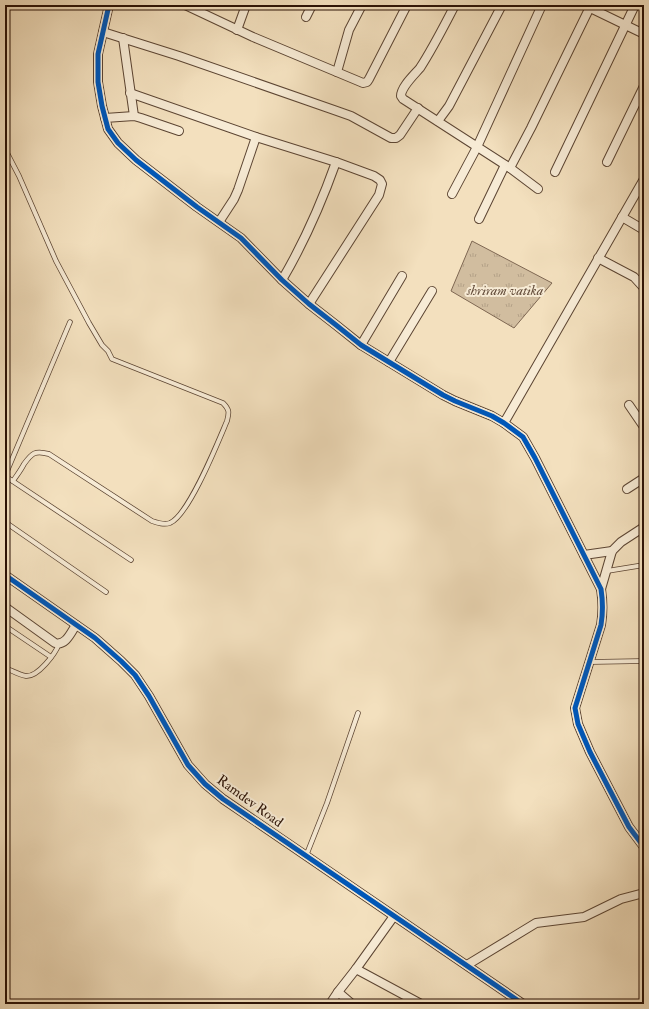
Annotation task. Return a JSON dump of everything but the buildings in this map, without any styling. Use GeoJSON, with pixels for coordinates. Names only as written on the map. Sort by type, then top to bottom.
{"type":"FeatureCollection","features":[{"type":"Feature","properties":{"kind":"street"},"geometry":{"type":"LineString","coordinates":[[108,5],[98,54],[98,82],[108,128],[118,143],[136,160],[197,207],[241,238],[282,280],[309,304],[361,345],[443,395],[492,416],[523,437],[601,589],[603,600],[601,625],[576,708],[578,724],[590,752],[629,827],[644,847]]}},
{"type":"Feature","properties":{"kind":"street"},"geometry":{"type":"LineString","coordinates":[[185,5],[201,8],[237,30],[363,82],[367,82],[369,79],[407,5]]}},
{"type":"Feature","properties":{"kind":"street"},"geometry":{"type":"LineString","coordinates":[[237,30],[246,5]]}},
{"type":"Feature","properties":{"kind":"street"},"geometry":{"type":"LineString","coordinates":[[306,17],[312,5]]}},
{"type":"Feature","properties":{"kind":"street"},"geometry":{"type":"LineString","coordinates":[[337,72],[349,30],[362,5]]}},
{"type":"Feature","properties":{"kind":"street"},"geometry":{"type":"LineString","coordinates":[[454,5],[428,55],[402,90],[402,99],[438,120],[507,166],[538,189]]}},
{"type":"Feature","properties":{"kind":"street"},"geometry":{"type":"LineString","coordinates":[[438,120],[453,100],[502,5]]}},
{"type":"Feature","properties":{"kind":"street"},"geometry":{"type":"LineString","coordinates":[[452,194],[477,147],[542,5]]}},
{"type":"Feature","properties":{"kind":"street"},"geometry":{"type":"LineString","coordinates":[[555,172],[635,5]]}},
{"type":"Feature","properties":{"kind":"street"},"geometry":{"type":"LineString","coordinates":[[479,219],[507,166],[531,128],[588,6],[644,34]]}},
{"type":"Feature","properties":{"kind":"street"},"geometry":{"type":"LineString","coordinates":[[103,32],[179,56],[351,116],[391,138],[396,138],[400,135],[418,108]]}},
{"type":"Feature","properties":{"kind":"street"},"geometry":{"type":"LineString","coordinates":[[123,38],[134,116]]}},
{"type":"Feature","properties":{"kind":"street"},"geometry":{"type":"LineString","coordinates":[[606,162],[644,86]]}},
{"type":"Feature","properties":{"kind":"street"},"geometry":{"type":"LineString","coordinates":[[130,93],[256,137],[336,162],[374,176],[380,180],[382,184],[379,195],[309,304]]}},
{"type":"Feature","properties":{"kind":"street"},"geometry":{"type":"LineString","coordinates":[[105,118],[134,116],[179,131]]}},
{"type":"Feature","properties":{"kind":"street"},"geometry":{"type":"LineString","coordinates":[[219,222],[238,190],[256,137]]}},
{"type":"Feature","properties":{"kind":"street"},"geometry":{"type":"LineString","coordinates":[[282,280],[297,254],[322,201],[336,162]]}},
{"type":"Feature","properties":{"kind":"street"},"geometry":{"type":"LineString","coordinates":[[504,423],[644,179]]}},
{"type":"Feature","properties":{"kind":"street"},"geometry":{"type":"LineString","coordinates":[[622,217],[644,230]]}},
{"type":"Feature","properties":{"kind":"street"},"geometry":{"type":"LineString","coordinates":[[598,258],[634,278],[644,288]]}},
{"type":"Feature","properties":{"kind":"street"},"geometry":{"type":"LineString","coordinates":[[361,345],[402,276]]}},
{"type":"Feature","properties":{"kind":"street"},"geometry":{"type":"LineString","coordinates":[[389,362],[432,291]]}},
{"type":"Feature","properties":{"kind":"street"},"geometry":{"type":"LineString","coordinates":[[629,405],[644,427]]}},
{"type":"Feature","properties":{"kind":"street"},"geometry":{"type":"LineString","coordinates":[[627,489],[644,478]]}},
{"type":"Feature","properties":{"kind":"street"},"geometry":{"type":"LineString","coordinates":[[601,589],[612,551],[621,542],[644,527]]}},
{"type":"Feature","properties":{"kind":"street"},"geometry":{"type":"LineString","coordinates":[[584,555],[612,551]]}},
{"type":"Feature","properties":{"kind":"street","name":"Ramdev Road"},"geometry":{"type":"LineString","coordinates":[[5,575],[95,638],[135,675],[149,696],[188,765],[205,784],[222,799],[524,1004]]}},
{"type":"Feature","properties":{"kind":"street"},"geometry":{"type":"LineString","coordinates":[[5,607],[55,643],[62,643],[76,625]]}},
{"type":"Feature","properties":{"kind":"street"},"geometry":{"type":"LineString","coordinates":[[466,965],[536,923],[584,917],[621,899],[644,894]]}},
{"type":"Feature","properties":{"kind":"street"},"geometry":{"type":"LineString","coordinates":[[330,1004],[394,916]]}},
{"type":"Feature","properties":{"kind":"street"},"geometry":{"type":"LineString","coordinates":[[356,969],[421,1004]]}},
{"type":"Feature","properties":{"kind":"street"},"geometry":{"type":"LineString","coordinates":[[338,992],[352,1004]]}},
{"type":"Feature","properties":{"kind":"lane"},"geometry":{"type":"LineString","coordinates":[[5,148],[19,176],[56,261],[89,324],[112,359],[223,403],[229,410],[228,421],[196,490],[177,518],[165,524],[152,521],[49,454],[42,452],[35,453],[30,456],[13,481]]}},
{"type":"Feature","properties":{"kind":"lane"},"geometry":{"type":"LineString","coordinates":[[70,322],[5,476],[131,560]]}},
{"type":"Feature","properties":{"kind":"lane"},"geometry":{"type":"LineString","coordinates":[[5,522],[106,592]]}},
{"type":"Feature","properties":{"kind":"lane"},"geometry":{"type":"LineString","coordinates":[[606,571],[643,565]]}},
{"type":"Feature","properties":{"kind":"lane"},"geometry":{"type":"LineString","coordinates":[[5,626],[51,657]]}},
{"type":"Feature","properties":{"kind":"lane"},"geometry":{"type":"LineString","coordinates":[[5,668],[26,676],[31,675],[37,672],[62,643]]}},
{"type":"Feature","properties":{"kind":"lane"},"geometry":{"type":"LineString","coordinates":[[590,662],[644,661]]}},
{"type":"Feature","properties":{"kind":"lane"},"geometry":{"type":"LineString","coordinates":[[306,856],[327,803],[358,713]]}},
{"type":"Feature","properties":{"kind":"green space","name":"shriram vatika"},"geometry":{"type":"Polygon","coordinates":[[[472,241],[552,283],[514,328],[451,291],[472,241]]]}},
{"type":"Feature","properties":{"kind":"cycle path"},"geometry":{"type":"LineString","coordinates":[[109,5],[98,54],[98,82],[108,129],[118,143],[136,160],[197,207],[241,238],[282,280],[309,304],[361,345],[443,395],[492,416],[523,437],[601,589],[601,625],[575,708],[578,724],[590,752],[629,827],[644,847]]}},
{"type":"Feature","properties":{"kind":"cycle path"},"geometry":{"type":"LineString","coordinates":[[5,575],[95,638],[135,675],[149,696],[188,765],[205,784],[223,799],[523,1004]]}}]}
